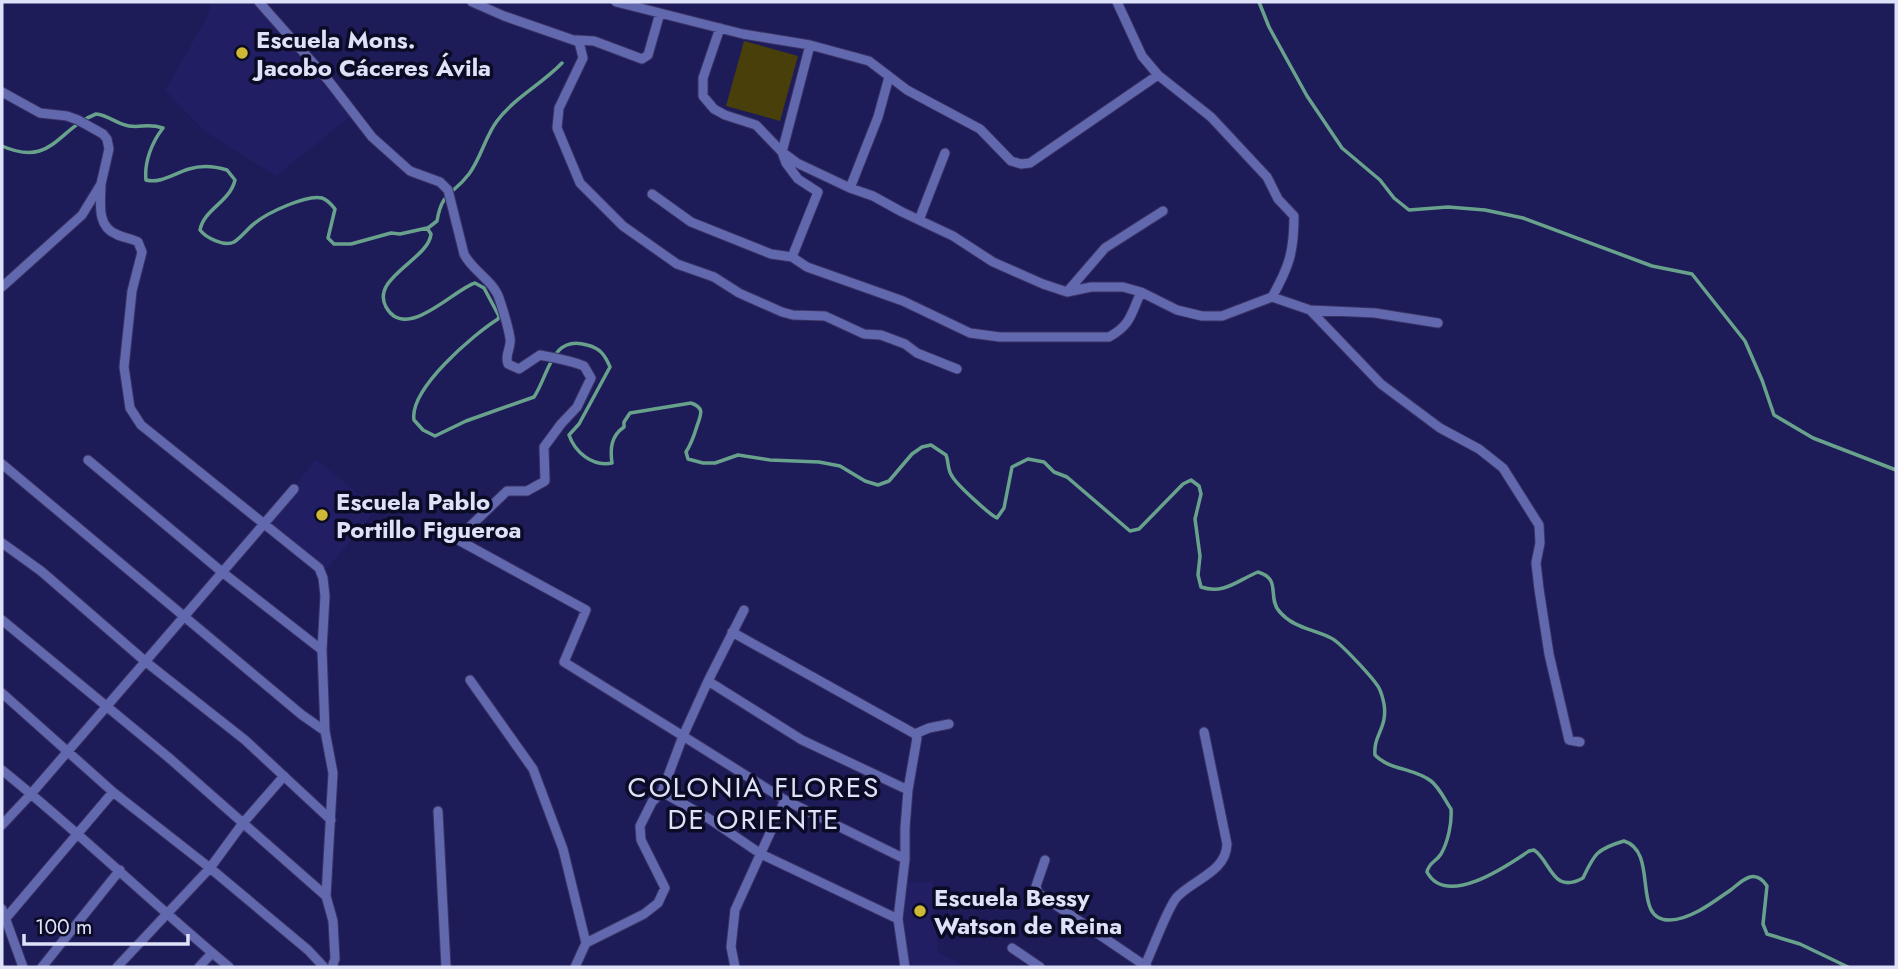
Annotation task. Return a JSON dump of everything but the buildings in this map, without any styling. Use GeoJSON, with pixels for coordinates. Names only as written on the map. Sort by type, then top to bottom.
{"type":"FeatureCollection","features":[{"type":"Feature","properties":{"kind":"street"},"geometry":{"type":"LineString","coordinates":[[259,2],[299,44],[372,138],[410,171],[440,182],[450,194],[464,254],[500,298],[511,340],[506,357],[508,364],[519,369],[540,355],[551,359],[565,359],[584,366],[591,378],[577,407],[544,447],[545,481],[527,491],[507,491],[458,539],[586,610],[564,662],[785,800],[905,859]]}},
{"type":"Feature","properties":{"kind":"street"},"geometry":{"type":"LineString","coordinates":[[472,2],[503,16],[576,40],[594,41],[642,59],[648,55],[660,13]]}},
{"type":"Feature","properties":{"kind":"street"},"geometry":{"type":"LineString","coordinates":[[616,2],[720,28],[810,45],[869,61],[907,90],[980,129],[1011,161],[1026,164],[1158,75]]}},
{"type":"Feature","properties":{"kind":"street"},"geometry":{"type":"LineString","coordinates":[[1116,2],[1142,56],[1158,75],[1219,125],[1267,177],[1278,199],[1294,216],[1294,244],[1287,270],[1272,298]]}},
{"type":"Feature","properties":{"kind":"street"},"geometry":{"type":"LineString","coordinates":[[720,28],[703,78],[703,96],[714,109],[725,116],[756,125],[782,152],[797,163],[873,196],[953,236],[993,262],[1042,285],[1066,292],[1091,287],[1123,287],[1141,292],[1177,310],[1202,316],[1222,316],[1272,298],[1310,310],[1375,313],[1438,323]]}},
{"type":"Feature","properties":{"kind":"street"},"geometry":{"type":"LineString","coordinates":[[576,40],[580,44],[583,58],[559,108],[557,128],[580,183],[623,226],[677,264],[714,277],[739,293],[787,313],[825,316],[864,334],[881,335],[957,369]]}},
{"type":"Feature","properties":{"kind":"street"},"geometry":{"type":"LineString","coordinates":[[792,257],[818,192],[798,179],[786,163],[782,152],[810,45]]}},
{"type":"Feature","properties":{"kind":"street"},"geometry":{"type":"LineString","coordinates":[[850,188],[878,117],[889,77]]}},
{"type":"Feature","properties":{"kind":"street"},"geometry":{"type":"LineString","coordinates":[[2,93],[40,113],[78,120],[105,136],[108,143],[101,184],[102,221],[105,227],[115,234],[138,242],[141,248],[132,291],[124,367],[130,408],[141,425],[319,568],[323,578],[325,732],[333,773],[326,896],[333,921],[335,958],[332,967]]}},
{"type":"Feature","properties":{"kind":"street"},"geometry":{"type":"LineString","coordinates":[[919,220],[945,153]]}},
{"type":"Feature","properties":{"kind":"street"},"geometry":{"type":"LineString","coordinates":[[2,287],[78,218],[101,184]]}},
{"type":"Feature","properties":{"kind":"street"},"geometry":{"type":"LineString","coordinates":[[652,194],[691,222],[772,254],[792,257],[807,267],[903,301],[970,333],[1000,337],[1109,337],[1123,329],[1130,320],[1141,292]]}},
{"type":"Feature","properties":{"kind":"street"},"geometry":{"type":"LineString","coordinates":[[1066,292],[1105,248],[1163,211]]}},
{"type":"Feature","properties":{"kind":"street"},"geometry":{"type":"LineString","coordinates":[[1310,310],[1381,384],[1440,428],[1479,449],[1503,468],[1539,525],[1540,543],[1536,563],[1549,654],[1569,740],[1580,742]]}},
{"type":"Feature","properties":{"kind":"street"},"geometry":{"type":"LineString","coordinates":[[88,460],[222,572],[322,650]]}},
{"type":"Feature","properties":{"kind":"street"},"geometry":{"type":"LineString","coordinates":[[2,464],[325,732]]}},
{"type":"Feature","properties":{"kind":"street"},"geometry":{"type":"LineString","coordinates":[[2,824],[32,794],[294,489]]}},
{"type":"Feature","properties":{"kind":"street"},"geometry":{"type":"LineString","coordinates":[[2,543],[41,571],[146,662],[245,740],[331,820]]}},
{"type":"Feature","properties":{"kind":"street"},"geometry":{"type":"LineString","coordinates":[[586,943],[644,914],[658,903],[665,888],[641,840],[640,826],[652,802],[662,792],[683,736],[744,610]]}},
{"type":"Feature","properties":{"kind":"street"},"geometry":{"type":"LineString","coordinates":[[2,620],[326,896]]}},
{"type":"Feature","properties":{"kind":"street"},"geometry":{"type":"LineString","coordinates":[[732,632],[915,734],[917,738],[908,790],[905,859],[898,919],[905,967]]}},
{"type":"Feature","properties":{"kind":"street"},"geometry":{"type":"LineString","coordinates":[[470,680],[533,769],[563,849],[586,943],[575,967]]}},
{"type":"Feature","properties":{"kind":"street"},"geometry":{"type":"LineString","coordinates":[[708,681],[802,740],[908,790]]}},
{"type":"Feature","properties":{"kind":"street"},"geometry":{"type":"LineString","coordinates":[[2,693],[113,792],[308,950],[324,967]]}},
{"type":"Feature","properties":{"kind":"street"},"geometry":{"type":"LineString","coordinates":[[915,734],[949,724]]}},
{"type":"Feature","properties":{"kind":"street"},"geometry":{"type":"LineString","coordinates":[[1045,860],[1036,886],[1038,893],[1145,967],[1177,897],[1218,866],[1227,853],[1204,732]]}},
{"type":"Feature","properties":{"kind":"street"},"geometry":{"type":"LineString","coordinates":[[2,770],[229,967]]}},
{"type":"Feature","properties":{"kind":"street"},"geometry":{"type":"LineString","coordinates":[[117,967],[209,868],[284,776]]}},
{"type":"Feature","properties":{"kind":"street"},"geometry":{"type":"LineString","coordinates":[[23,967],[4,913],[79,835],[113,792]]}},
{"type":"Feature","properties":{"kind":"street"},"geometry":{"type":"LineString","coordinates":[[662,792],[708,818],[761,854],[898,919]]}},
{"type":"Feature","properties":{"kind":"street"},"geometry":{"type":"LineString","coordinates":[[735,967],[731,947],[735,910],[785,800]]}},
{"type":"Feature","properties":{"kind":"street"},"geometry":{"type":"LineString","coordinates":[[438,811],[446,967]]}},
{"type":"Feature","properties":{"kind":"street"},"geometry":{"type":"LineString","coordinates":[[42,967],[120,870]]}},
{"type":"Feature","properties":{"kind":"street"},"geometry":{"type":"LineString","coordinates":[[1012,948],[1040,967]]}},
{"type":"Feature","properties":{"kind":"street"},"geometry":{"type":"LineString","coordinates":[[199,967],[212,953]]}},
{"type":"Feature","properties":{"kind":"shaded area","name":"Escuela Mons. Jacobo Cáceres Ávila"},"geometry":{"type":"Polygon","coordinates":[[[211,2],[252,2],[351,116],[276,176],[205,132],[165,90],[207,17],[211,2]]]}},
{"type":"Feature","properties":{"kind":"shaded area"},"geometry":{"type":"Polygon","coordinates":[[[744,41],[798,56],[780,121],[726,106],[744,41]]]}},
{"type":"Feature","properties":{"kind":"shaded area","name":"Escuela Pablo Portillo Figueroa"},"geometry":{"type":"Polygon","coordinates":[[[316,459],[377,509],[327,569],[267,521],[316,459]]]}},
{"type":"Feature","properties":{"kind":"shaded area","name":"Escuela Bessy Watson de Reina"},"geometry":{"type":"Polygon","coordinates":[[[933,882],[938,953],[968,967],[908,967],[903,938],[906,883],[933,882]]]}},
{"type":"Feature","properties":{"kind":"waterway"},"geometry":{"type":"LineString","coordinates":[[1259,2],[1269,27],[1307,96],[1342,148],[1380,180],[1394,198],[1409,210],[1448,207],[1485,210],[1523,218],[1652,266],[1692,274],[1745,341],[1774,415],[1813,438],[1896,470]]}},
{"type":"Feature","properties":{"kind":"waterway"},"geometry":{"type":"LineString","coordinates":[[428,228],[437,221],[445,199],[473,168],[497,121],[562,63]]}},
{"type":"Feature","properties":{"kind":"waterway"},"geometry":{"type":"LineString","coordinates":[[2,146],[19,152],[43,149],[96,114],[129,126],[163,128],[150,152],[146,180],[157,181],[189,169],[208,166],[227,170],[235,180],[228,194],[206,216],[200,230],[221,243],[234,242],[268,214],[315,198],[326,200],[335,209],[328,238],[334,244],[351,244],[391,233],[400,234],[427,228],[431,234],[428,243],[386,287],[383,297],[386,307],[395,317],[417,317],[475,283],[484,288],[499,316],[460,349],[432,378],[422,393],[415,407],[414,420],[423,430],[435,436],[466,421],[534,397],[558,351],[575,343],[599,350],[610,367],[579,424],[569,435],[575,447],[585,457],[598,463],[612,463],[612,443],[630,413],[691,403],[701,412],[686,452],[688,459],[715,463],[738,455],[770,460],[819,462],[840,466],[865,481],[878,485],[889,481],[912,454],[931,445],[946,455],[950,473],[960,486],[997,518],[1004,508],[1012,467],[1028,459],[1044,462],[1054,472],[1067,477],[1130,531],[1139,529],[1183,484],[1191,480],[1199,486],[1201,494],[1195,519],[1201,587],[1224,588],[1258,572],[1265,575],[1272,584],[1276,606],[1285,617],[1335,641],[1379,688],[1385,712],[1375,755],[1387,764],[1431,781],[1451,809],[1446,844],[1427,872],[1436,882],[1448,886],[1477,881],[1534,850],[1558,880],[1573,882],[1583,878],[1597,854],[1624,841],[1635,848],[1641,858],[1647,898],[1651,910],[1658,917],[1670,920],[1686,917],[1711,904],[1745,879],[1755,877],[1767,886],[1763,924],[1767,934],[1800,944],[1848,967]]}},
{"type":"Feature","properties":{"kind":"place","name":"Escuela Mons. Jacobo Cáceres Ávila"},"geometry":{"type":"Point","coordinates":[242,53]}},
{"type":"Feature","properties":{"kind":"place","name":"Escuela Pablo Portillo Figueroa"},"geometry":{"type":"Point","coordinates":[322,515]}},
{"type":"Feature","properties":{"kind":"place","name":"Escuela Bessy Watson de Reina"},"geometry":{"type":"Point","coordinates":[920,911]}},
{"type":"Feature","properties":{"kind":"district","name":"COLONIA FLORES DE ORIENTE"},"geometry":{"type":"Point","coordinates":[754,803]}}]}
